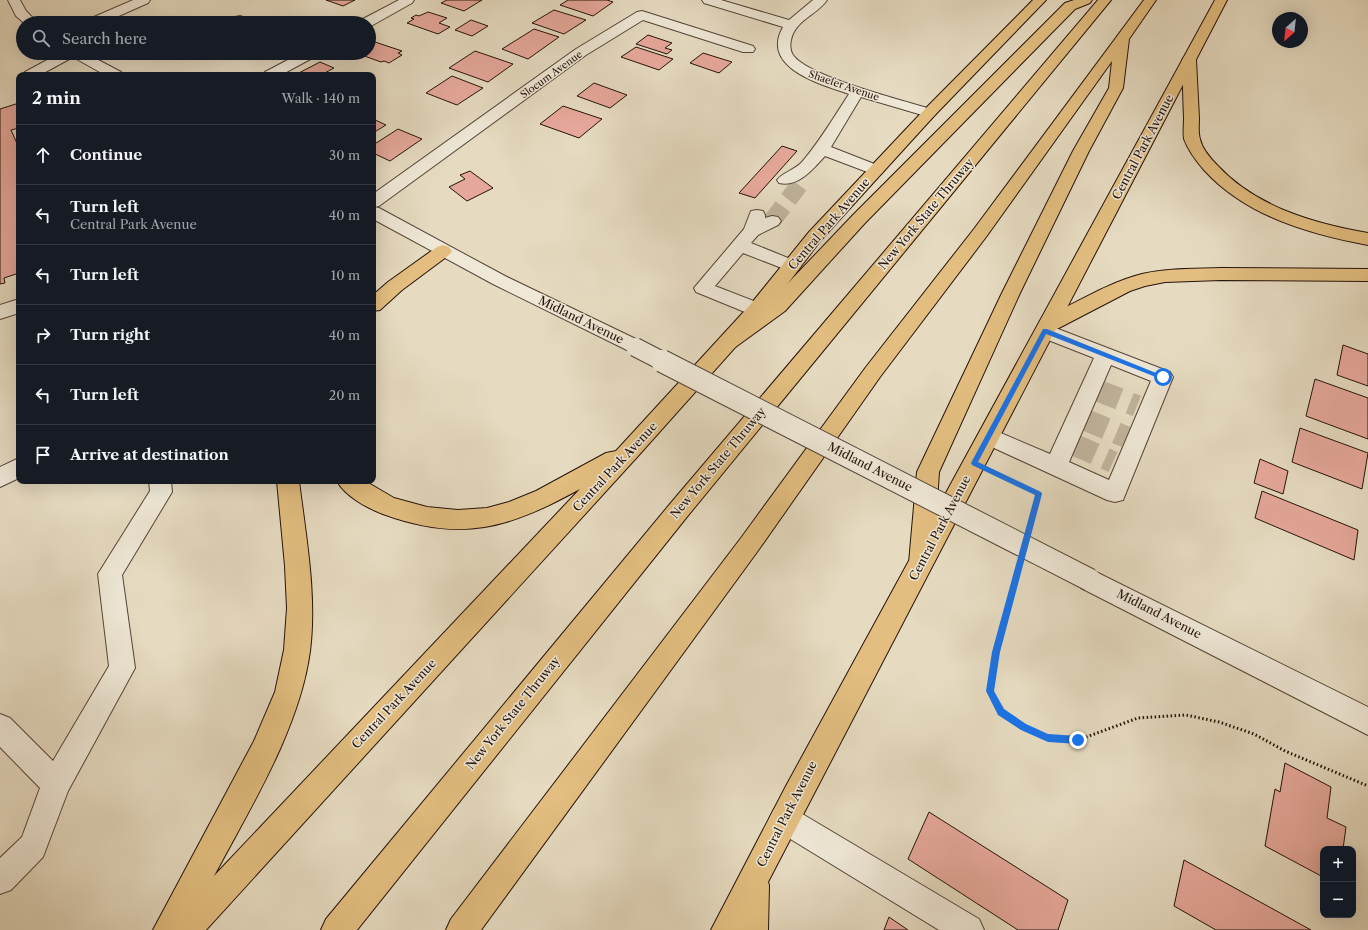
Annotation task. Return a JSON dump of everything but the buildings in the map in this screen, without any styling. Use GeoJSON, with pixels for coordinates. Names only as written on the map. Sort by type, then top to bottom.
{"type":"FeatureCollection","features":[{"type":"Feature","properties":{"kind":"main road","name":"Central Park Avenue"},"geometry":{"type":"LineString","coordinates":[[185,930],[630,450],[757,310],[815,236],[929,113],[1040,0]]}},
{"type":"Feature","properties":{"kind":"main road"},"geometry":{"type":"LineString","coordinates":[[727,343],[778,306],[859,219],[1070,6],[1086,0]]}},
{"type":"Feature","properties":{"kind":"main road","name":"New York State Thruway"},"geometry":{"type":"LineString","coordinates":[[337,930],[678,511],[1105,0]]}},
{"type":"Feature","properties":{"kind":"main road"},"geometry":{"type":"LineString","coordinates":[[462,930],[744,552],[874,372],[980,233],[1150,0]]}},
{"type":"Feature","properties":{"kind":"main road","name":"Central Park Avenue"},"geometry":{"type":"LineString","coordinates":[[727,930],[790,808],[1221,0]]}},
{"type":"Feature","properties":{"kind":"main road"},"geometry":{"type":"LineString","coordinates":[[921,563],[928,472],[1018,279],[1081,151],[1116,88],[1122,38]]}},
{"type":"Feature","properties":{"kind":"main road"},"geometry":{"type":"LineString","coordinates":[[1189,60],[1192,139],[1196,150],[1206,165],[1221,180],[1243,196],[1269,209],[1329,231],[1368,239]]}},
{"type":"Feature","properties":{"kind":"main road"},"geometry":{"type":"LineString","coordinates":[[376,302],[400,282],[443,251]]}},
{"type":"Feature","properties":{"kind":"main road"},"geometry":{"type":"LineString","coordinates":[[1046,328],[1123,287],[1142,280],[1165,276],[1214,274],[1368,276]]}},
{"type":"Feature","properties":{"kind":"main road"},"geometry":{"type":"LineString","coordinates":[[352,484],[365,494],[386,505],[409,512],[458,519],[479,519],[498,516],[543,498],[630,450]]}},
{"type":"Feature","properties":{"kind":"main road"},"geometry":{"type":"LineString","coordinates":[[169,930],[263,756],[280,716],[292,680],[297,650],[299,590],[288,484]]}},
{"type":"Feature","properties":{"kind":"main road"},"geometry":{"type":"LineString","coordinates":[[752,930],[754,879]]}},
{"type":"Feature","properties":{"kind":"street"},"geometry":{"type":"LineString","coordinates":[[14,0],[24,16]]}},
{"type":"Feature","properties":{"kind":"street"},"geometry":{"type":"LineString","coordinates":[[108,16],[144,0]]}},
{"type":"Feature","properties":{"kind":"street"},"geometry":{"type":"LineString","coordinates":[[376,18],[408,0]]}},
{"type":"Feature","properties":{"kind":"street"},"geometry":{"type":"LineString","coordinates":[[708,0],[791,25],[821,0]]}},
{"type":"Feature","properties":{"kind":"street","name":"Slocum Avenue"},"geometry":{"type":"LineString","coordinates":[[376,200],[581,52],[642,15],[748,49]]}},
{"type":"Feature","properties":{"kind":"street","name":"Shaefer Avenue"},"geometry":{"type":"LineString","coordinates":[[791,25],[785,35],[783,44],[787,57],[794,65],[816,77],[929,113]]}},
{"type":"Feature","properties":{"kind":"street"},"geometry":{"type":"LineString","coordinates":[[35,72],[57,60]]}},
{"type":"Feature","properties":{"kind":"street"},"geometry":{"type":"LineString","coordinates":[[88,60],[110,72]]}},
{"type":"Feature","properties":{"kind":"street"},"geometry":{"type":"LineString","coordinates":[[276,72],[298,60]]}},
{"type":"Feature","properties":{"kind":"street"},"geometry":{"type":"LineString","coordinates":[[797,178],[822,149],[858,91]]}},
{"type":"Feature","properties":{"kind":"street"},"geometry":{"type":"LineString","coordinates":[[822,149],[876,170]]}},
{"type":"Feature","properties":{"kind":"street","name":"Midland Avenue"},"geometry":{"type":"LineString","coordinates":[[376,214],[499,280],[635,347],[1368,721]]}},
{"type":"Feature","properties":{"kind":"street"},"geometry":{"type":"LineString","coordinates":[[757,310],[702,288],[760,222]]}},
{"type":"Feature","properties":{"kind":"street"},"geometry":{"type":"LineString","coordinates":[[740,246],[792,266]]}},
{"type":"Feature","properties":{"kind":"street"},"geometry":{"type":"LineString","coordinates":[[0,312],[16,307]]}},
{"type":"Feature","properties":{"kind":"street"},"geometry":{"type":"LineString","coordinates":[[989,436],[1115,493],[1119,464],[1143,409],[1163,377],[1105,355],[1046,328]]}},
{"type":"Feature","properties":{"kind":"street"},"geometry":{"type":"LineString","coordinates":[[1056,466],[1071,443],[1095,389],[1105,355]]}},
{"type":"Feature","properties":{"kind":"street"},"geometry":{"type":"LineString","coordinates":[[0,478],[16,469]]}},
{"type":"Feature","properties":{"kind":"street"},"geometry":{"type":"LineString","coordinates":[[0,879],[33,847],[56,784],[122,668],[110,574],[161,492],[160,484]]}},
{"type":"Feature","properties":{"kind":"street"},"geometry":{"type":"LineString","coordinates":[[0,728],[56,784]]}},
{"type":"Feature","properties":{"kind":"street"},"geometry":{"type":"LineString","coordinates":[[790,808],[887,880],[968,930]]}},
{"type":"Feature","properties":{"kind":"street"},"geometry":{"type":"LineString","coordinates":[[887,880],[909,902],[947,930]]}},
{"type":"Feature","properties":{"kind":"path"},"geometry":{"type":"LineString","coordinates":[[975,463],[1039,494],[1031,524]]}},
{"type":"Feature","properties":{"kind":"path"},"geometry":{"type":"LineString","coordinates":[[1018,569],[996,652],[990,691],[1001,712],[1024,727],[1048,738],[1078,740],[1138,718],[1186,715],[1219,722],[1254,734],[1285,751],[1368,786]]}},
{"type":"Feature","properties":{"kind":"tunnel"},"geometry":{"type":"LineString","coordinates":[[772,221],[800,184]]}},
{"type":"Feature","properties":{"kind":"tunnel"},"geometry":{"type":"LineString","coordinates":[[1099,391],[1137,406]]}},
{"type":"Feature","properties":{"kind":"tunnel"},"geometry":{"type":"LineString","coordinates":[[1086,420],[1126,437]]}},
{"type":"Feature","properties":{"kind":"tunnel"},"geometry":{"type":"LineString","coordinates":[[1075,445],[1113,462]]}},
{"type":"Feature","properties":{"kind":"route"},"geometry":{"type":"LineString","coordinates":[[1078,740],[1048,738],[1024,727],[1001,712],[990,691],[996,652],[1039,494],[975,463],[1045,331],[1163,377]]}}]}
